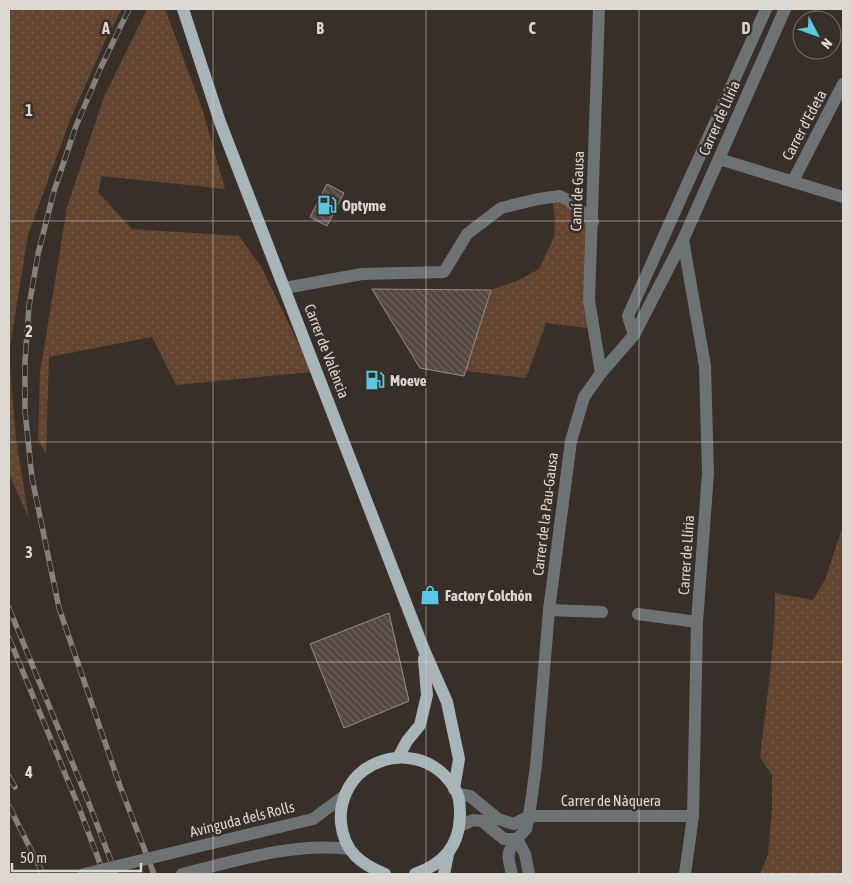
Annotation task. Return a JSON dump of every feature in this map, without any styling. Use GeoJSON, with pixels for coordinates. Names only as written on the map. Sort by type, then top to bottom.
{"type":"FeatureCollection","features":[{"type":"Feature","properties":{"kind":"main road","name":"Carrer de València"},"geometry":{"type":"LineString","coordinates":[[183,9],[220,122],[286,288],[424,650],[447,702],[459,759],[456,792],[460,811],[460,826]]}},
{"type":"Feature","properties":{"kind":"main road","name":"Carrer de València"},"geometry":{"type":"LineString","coordinates":[[399,756],[407,741],[420,725],[427,695],[424,650]]}},
{"type":"Feature","properties":{"kind":"main road"},"geometry":{"type":"LineString","coordinates":[[386,874],[366,866],[349,848],[342,832],[340,814],[344,796],[356,776],[376,762],[399,756],[421,760],[440,772],[456,792]]}},
{"type":"Feature","properties":{"kind":"main road"},"geometry":{"type":"LineString","coordinates":[[444,874],[448,854],[456,840],[460,826]]}},
{"type":"Feature","properties":{"kind":"main road"},"geometry":{"type":"LineString","coordinates":[[415,874],[431,868],[448,854]]}},
{"type":"Feature","properties":{"kind":"street","name":"Camí de Gausa"},"geometry":{"type":"LineString","coordinates":[[600,9],[589,300],[601,373]]}},
{"type":"Feature","properties":{"kind":"street"},"geometry":{"type":"LineString","coordinates":[[634,335],[628,316],[766,9]]}},
{"type":"Feature","properties":{"kind":"street","name":"Carrer de Llíria"},"geometry":{"type":"LineString","coordinates":[[634,335],[683,240],[785,9]]}},
{"type":"Feature","properties":{"kind":"street","name":"Carrer d'Edeta"},"geometry":{"type":"LineString","coordinates":[[793,181],[843,84]]}},
{"type":"Feature","properties":{"kind":"street"},"geometry":{"type":"LineString","coordinates":[[719,159],[843,197]]}},
{"type":"Feature","properties":{"kind":"street"},"geometry":{"type":"LineString","coordinates":[[286,288],[362,274],[444,272],[467,234],[501,208],[538,199],[560,196],[570,201],[593,222]]}},
{"type":"Feature","properties":{"kind":"street","name":"Carrer de Llíria"},"geometry":{"type":"LineString","coordinates":[[683,240],[705,376],[708,473],[697,622],[692,816],[685,874]]}},
{"type":"Feature","properties":{"kind":"street","name":"Carrer de la Pau-Gausa"},"geometry":{"type":"LineString","coordinates":[[529,816],[536,766],[549,610],[571,441],[584,397],[601,373],[634,335]]}},
{"type":"Feature","properties":{"kind":"street"},"geometry":{"type":"LineString","coordinates":[[549,610],[602,612]]}},
{"type":"Feature","properties":{"kind":"street"},"geometry":{"type":"LineString","coordinates":[[638,614],[697,622]]}},
{"type":"Feature","properties":{"kind":"street","name":"Carrer de Nàquera"},"geometry":{"type":"LineString","coordinates":[[456,792],[470,796],[498,819],[514,824],[529,816],[692,816]]}},
{"type":"Feature","properties":{"kind":"street","name":"Avinguda dels Rolls"},"geometry":{"type":"LineString","coordinates":[[84,874],[313,819],[344,796]]}},
{"type":"Feature","properties":{"kind":"street"},"geometry":{"type":"LineString","coordinates":[[512,874],[507,855],[526,829],[529,816]]}},
{"type":"Feature","properties":{"kind":"street"},"geometry":{"type":"LineString","coordinates":[[460,826],[472,820],[482,821],[504,839],[515,844],[525,854],[530,874]]}},
{"type":"Feature","properties":{"kind":"street"},"geometry":{"type":"LineString","coordinates":[[182,874],[269,853],[326,846],[349,848]]}},
{"type":"Feature","properties":{"kind":"shaded area"},"geometry":{"type":"Polygon","coordinates":[[[9,9],[122,9],[107,37],[72,115],[28,235],[9,353],[9,9]]]}},
{"type":"Feature","properties":{"kind":"shaded area"},"geometry":{"type":"Polygon","coordinates":[[[147,9],[165,9],[202,108],[225,189],[102,176],[98,192],[132,229],[239,236],[262,268],[312,372],[176,385],[152,337],[49,357],[46,454],[38,439],[40,373],[67,207],[104,97],[147,9]]]}},
{"type":"Feature","properties":{"kind":"shaded area"},"geometry":{"type":"Polygon","coordinates":[[[552,197],[593,222],[587,328],[546,323],[526,378],[465,371],[491,290],[519,280],[539,269],[554,237],[555,220],[552,197]]]}},
{"type":"Feature","properties":{"kind":"shaded area"},"geometry":{"type":"Polygon","coordinates":[[[9,356],[16,439],[29,519],[9,474],[9,356]]]}},
{"type":"Feature","properties":{"kind":"shaded area"},"geometry":{"type":"Polygon","coordinates":[[[843,525],[843,874],[760,874],[768,854],[772,809],[772,775],[760,758],[772,655],[775,593],[813,600],[825,580],[843,525]]]}},
{"type":"Feature","properties":{"kind":"building","name":"Optyme"},"geometry":{"type":"Polygon","coordinates":[[[327,184],[344,193],[327,226],[310,217],[327,184]]]}},
{"type":"Feature","properties":{"kind":"building"},"geometry":{"type":"Polygon","coordinates":[[[372,289],[491,290],[464,376],[420,368],[372,289]]]}},
{"type":"Feature","properties":{"kind":"building"},"geometry":{"type":"Polygon","coordinates":[[[389,613],[409,701],[344,728],[310,644],[389,613]]]}},
{"type":"Feature","properties":{"kind":"railway"},"geometry":{"type":"LineString","coordinates":[[129,9],[101,67],[76,126],[54,191],[38,254],[29,306],[25,362],[25,411],[32,478],[59,608],[120,786],[154,874]]}},
{"type":"Feature","properties":{"kind":"railway"},"geometry":{"type":"LineString","coordinates":[[9,608],[116,874]]}},
{"type":"Feature","properties":{"kind":"railway"},"geometry":{"type":"LineString","coordinates":[[9,638],[78,805],[104,874]]}},
{"type":"Feature","properties":{"kind":"railway"},"geometry":{"type":"LineString","coordinates":[[9,777],[15,787]]}},
{"type":"Feature","properties":{"kind":"railway"},"geometry":{"type":"LineString","coordinates":[[9,806],[43,874]]}},
{"type":"Feature","properties":{"kind":"place","name":"Optyme"},"geometry":{"type":"Point","coordinates":[327,205]}},
{"type":"Feature","properties":{"kind":"place","name":"Moeve"},"geometry":{"type":"Point","coordinates":[375,380]}},
{"type":"Feature","properties":{"kind":"place","name":"Factory Colchón"},"geometry":{"type":"Point","coordinates":[430,595]}}]}
